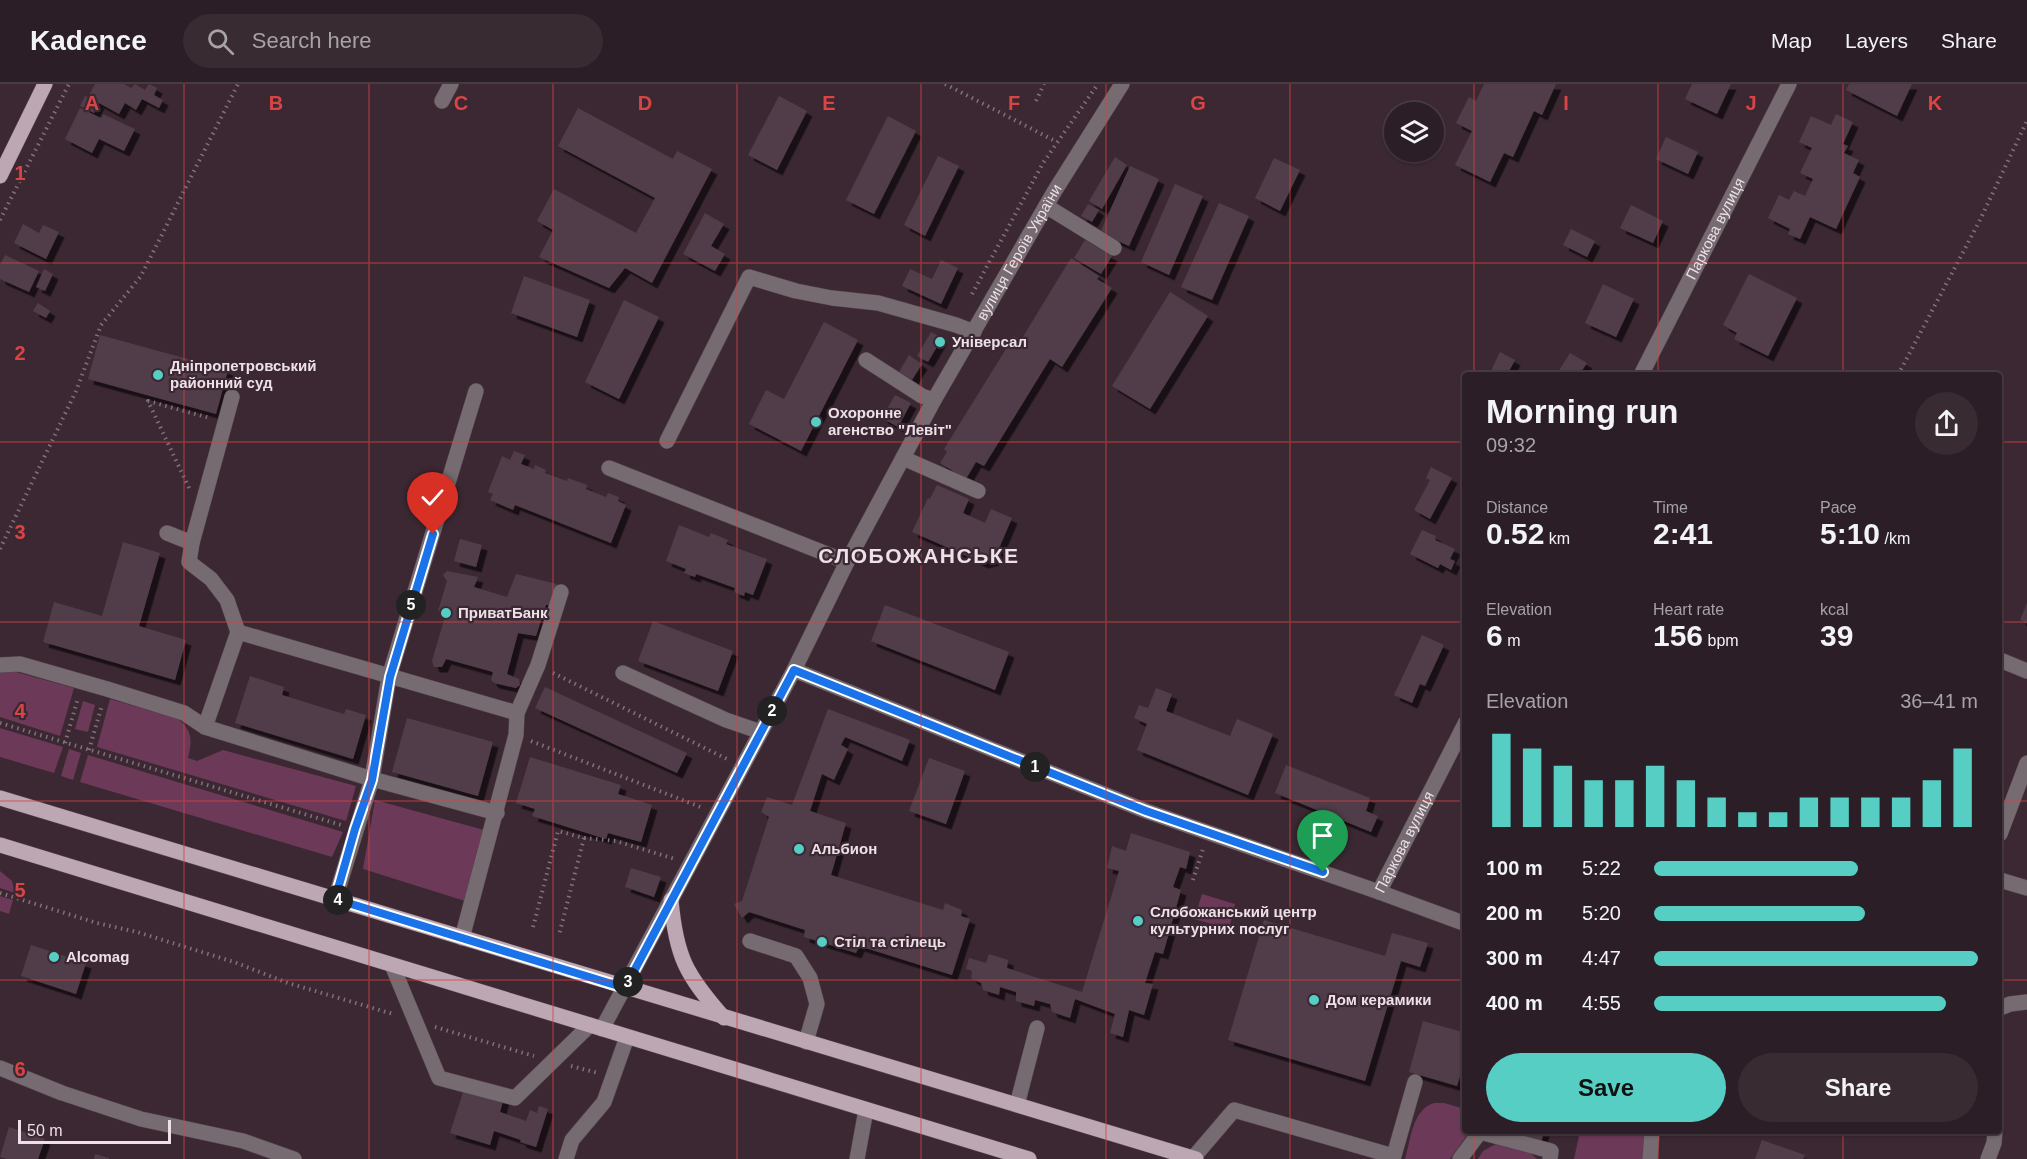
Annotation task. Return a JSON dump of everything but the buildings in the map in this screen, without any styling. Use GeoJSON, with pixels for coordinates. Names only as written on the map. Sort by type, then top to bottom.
{"type":"FeatureCollection","features":[{"type":"Feature","properties":{"kind":"main road"},"geometry":{"type":"LineString","coordinates":[[0,176],[45,84]]}},
{"type":"Feature","properties":{"kind":"main road"},"geometry":{"type":"LineString","coordinates":[[0,798],[1194,1159]]}},
{"type":"Feature","properties":{"kind":"main road"},"geometry":{"type":"LineString","coordinates":[[0,845],[1029,1159]]}},
{"type":"Feature","properties":{"kind":"main road"},"geometry":{"type":"LineString","coordinates":[[671,900],[674,932],[682,960],[700,990],[724,1018]]}},
{"type":"Feature","properties":{"kind":"street"},"geometry":{"type":"LineString","coordinates":[[441,101],[451,84]]}},
{"type":"Feature","properties":{"kind":"street","name":"вулиця Героїв України"},"geometry":{"type":"LineString","coordinates":[[415,1021],[440,1078],[515,1098],[553,1061],[596,1027],[625,988],[934,400],[1046,206],[1122,84]]}},
{"type":"Feature","properties":{"kind":"street","name":"Паркова вулиця"},"geometry":{"type":"LineString","coordinates":[[1645,372],[1789,84]]}},
{"type":"Feature","properties":{"kind":"street"},"geometry":{"type":"LineString","coordinates":[[1046,206],[1114,248]]}},
{"type":"Feature","properties":{"kind":"street"},"geometry":{"type":"LineString","coordinates":[[667,441],[750,277],[796,291],[878,303],[974,332]]}},
{"type":"Feature","properties":{"kind":"street"},"geometry":{"type":"LineString","coordinates":[[866,360],[922,396],[934,400]]}},
{"type":"Feature","properties":{"kind":"street"},"geometry":{"type":"LineString","coordinates":[[335,899],[372,780],[390,677],[476,391]]}},
{"type":"Feature","properties":{"kind":"street"},"geometry":{"type":"LineString","coordinates":[[206,727],[238,632],[227,600],[211,579],[189,562],[192,543],[232,397]]}},
{"type":"Feature","properties":{"kind":"street"},"geometry":{"type":"LineString","coordinates":[[903,458],[978,491]]}},
{"type":"Feature","properties":{"kind":"street"},"geometry":{"type":"LineString","coordinates":[[609,468],[847,562]]}},
{"type":"Feature","properties":{"kind":"street"},"geometry":{"type":"LineString","coordinates":[[166,533],[192,543]]}},
{"type":"Feature","properties":{"kind":"street"},"geometry":{"type":"LineString","coordinates":[[462,938],[497,813],[516,735],[517,713],[538,665],[561,592]]}},
{"type":"Feature","properties":{"kind":"street"},"geometry":{"type":"LineString","coordinates":[[238,632],[517,713]]}},
{"type":"Feature","properties":{"kind":"street"},"geometry":{"type":"LineString","coordinates":[[2002,661],[2027,671]]}},
{"type":"Feature","properties":{"kind":"street"},"geometry":{"type":"LineString","coordinates":[[0,665],[20,664],[107,689],[184,713],[206,727],[372,780],[497,813]]}},
{"type":"Feature","properties":{"kind":"street"},"geometry":{"type":"LineString","coordinates":[[794,670],[1146,811],[1462,923]]}},
{"type":"Feature","properties":{"kind":"street"},"geometry":{"type":"LineString","coordinates":[[623,673],[726,720],[761,732]]}},
{"type":"Feature","properties":{"kind":"street","name":"Паркова вулиця"},"geometry":{"type":"LineString","coordinates":[[1379,892],[1462,731]]}},
{"type":"Feature","properties":{"kind":"street"},"geometry":{"type":"LineString","coordinates":[[2002,829],[2027,763]]}},
{"type":"Feature","properties":{"kind":"street"},"geometry":{"type":"LineString","coordinates":[[2002,881],[2027,888]]}},
{"type":"Feature","properties":{"kind":"street"},"geometry":{"type":"LineString","coordinates":[[750,940],[796,956],[810,978],[817,1005],[806,1042]]}},
{"type":"Feature","properties":{"kind":"street"},"geometry":{"type":"LineString","coordinates":[[392,965],[415,1021]]}},
{"type":"Feature","properties":{"kind":"street"},"geometry":{"type":"LineString","coordinates":[[2002,1007],[2027,1002]]}},
{"type":"Feature","properties":{"kind":"street"},"geometry":{"type":"LineString","coordinates":[[1017,1105],[1036,1028]]}},
{"type":"Feature","properties":{"kind":"street"},"geometry":{"type":"LineString","coordinates":[[566,1159],[572,1140],[604,1102],[627,1037]]}},
{"type":"Feature","properties":{"kind":"street"},"geometry":{"type":"LineString","coordinates":[[0,1068],[62,1094],[141,1119],[243,1141],[294,1159]]}},
{"type":"Feature","properties":{"kind":"street"},"geometry":{"type":"LineString","coordinates":[[1194,1159],[1234,1110],[1393,1157],[1415,1082]]}},
{"type":"Feature","properties":{"kind":"street"},"geometry":{"type":"LineString","coordinates":[[857,1159],[866,1110]]}},
{"type":"Feature","properties":{"kind":"street"},"geometry":{"type":"LineString","coordinates":[[1460,1159],[1479,1134]]}},
{"type":"Feature","properties":{"kind":"street"},"geometry":{"type":"LineString","coordinates":[[1487,1134],[1551,1151],[1550,1159]]}},
{"type":"Feature","properties":{"kind":"street"},"geometry":{"type":"LineString","coordinates":[[1650,1159],[1652,1134]]}},
{"type":"Feature","properties":{"kind":"street"},"geometry":{"type":"LineString","coordinates":[[1988,1159],[1995,1134]]}},
{"type":"Feature","properties":{"kind":"path"},"geometry":{"type":"LineString","coordinates":[[0,220],[69,84]]}},
{"type":"Feature","properties":{"kind":"path"},"geometry":{"type":"LineString","coordinates":[[0,549],[76,392],[101,325],[141,276],[238,84]]}},
{"type":"Feature","properties":{"kind":"path"},"geometry":{"type":"LineString","coordinates":[[945,84],[1057,142]]}},
{"type":"Feature","properties":{"kind":"path"},"geometry":{"type":"LineString","coordinates":[[1036,101],[1044,84]]}},
{"type":"Feature","properties":{"kind":"path"},"geometry":{"type":"LineString","coordinates":[[1900,372],[1979,222],[2027,121]]}},
{"type":"Feature","properties":{"kind":"path"},"geometry":{"type":"LineString","coordinates":[[201,515],[148,401],[225,422]]}},
{"type":"Feature","properties":{"kind":"path"},"geometry":{"type":"LineString","coordinates":[[538,665],[733,761]]}},
{"type":"Feature","properties":{"kind":"path"},"geometry":{"type":"LineString","coordinates":[[65,743],[83,682]]}},
{"type":"Feature","properties":{"kind":"path"},"geometry":{"type":"LineString","coordinates":[[89,750],[107,689]]}},
{"type":"Feature","properties":{"kind":"path"},"geometry":{"type":"LineString","coordinates":[[0,723],[355,829]]}},
{"type":"Feature","properties":{"kind":"path"},"geometry":{"type":"LineString","coordinates":[[516,735],[709,810]]}},
{"type":"Feature","properties":{"kind":"path"},"geometry":{"type":"LineString","coordinates":[[533,927],[558,831],[584,838],[616,841],[681,861]]}},
{"type":"Feature","properties":{"kind":"path"},"geometry":{"type":"LineString","coordinates":[[1193,880],[1209,833]]}},
{"type":"Feature","properties":{"kind":"path"},"geometry":{"type":"LineString","coordinates":[[559,935],[584,838]]}},
{"type":"Feature","properties":{"kind":"path"},"geometry":{"type":"LineString","coordinates":[[0,892],[97,923],[204,952],[288,982],[415,1021],[614,1077]]}},
{"type":"Feature","properties":{"kind":"shaded area"},"geometry":{"type":"Polygon","coordinates":[[[16,672],[74,688],[60,736],[0,717],[0,673],[16,672]]]}},
{"type":"Feature","properties":{"kind":"shaded area"},"geometry":{"type":"Polygon","coordinates":[[[110,699],[178,719],[189,732],[188,758],[197,761],[223,750],[356,786],[346,821],[97,747],[110,699]]]}},
{"type":"Feature","properties":{"kind":"shaded area"},"geometry":{"type":"Polygon","coordinates":[[[83,701],[95,705],[88,732],[75,729],[83,701]]]}},
{"type":"Feature","properties":{"kind":"shaded area"},"geometry":{"type":"Polygon","coordinates":[[[0,728],[63,747],[54,773],[0,757],[0,728]]]}},
{"type":"Feature","properties":{"kind":"shaded area"},"geometry":{"type":"Polygon","coordinates":[[[69,749],[81,753],[73,780],[61,776],[69,749]]]}},
{"type":"Feature","properties":{"kind":"shaded area"},"geometry":{"type":"Polygon","coordinates":[[[88,755],[343,832],[332,857],[80,782],[88,755]]]}},
{"type":"Feature","properties":{"kind":"shaded area"},"geometry":{"type":"Polygon","coordinates":[[[375,800],[484,830],[465,901],[363,869],[375,800]]]}},
{"type":"Feature","properties":{"kind":"shaded area"},"geometry":{"type":"Polygon","coordinates":[[[0,871],[12,881],[15,893],[0,888],[0,871]]]}},
{"type":"Feature","properties":{"kind":"shaded area"},"geometry":{"type":"Polygon","coordinates":[[[1202,894],[1235,904],[1229,929],[1194,919],[1202,894]]]}},
{"type":"Feature","properties":{"kind":"shaded area"},"geometry":{"type":"Polygon","coordinates":[[[0,896],[13,900],[9,914],[0,911],[0,896]]]}},
{"type":"Feature","properties":{"kind":"shaded area"},"geometry":{"type":"Polygon","coordinates":[[[1434,1103],[1444,1103],[1462,1108],[1462,1134],[1467,1134],[1450,1159],[1405,1159],[1414,1126],[1421,1112],[1434,1103]]]}},
{"type":"Feature","properties":{"kind":"shaded area"},"geometry":{"type":"Polygon","coordinates":[[[1579,1134],[1646,1134],[1645,1159],[1574,1159],[1579,1134]]]}},
{"type":"Feature","properties":{"kind":"shaded area"},"geometry":{"type":"Polygon","coordinates":[[[1496,1144],[1518,1148],[1537,1159],[1478,1159],[1483,1151],[1496,1144]]]}},
{"type":"Feature","properties":{"kind":"place","name":"Універсал"},"geometry":{"type":"Point","coordinates":[940,342]}},
{"type":"Feature","properties":{"kind":"place","name":"Дніпропетровський районний суд"},"geometry":{"type":"Point","coordinates":[158,375]}},
{"type":"Feature","properties":{"kind":"place","name":"Охоронне агенство \"Левіт\""},"geometry":{"type":"Point","coordinates":[816,422]}},
{"type":"Feature","properties":{"kind":"place","name":"ПриватБанк"},"geometry":{"type":"Point","coordinates":[446,613]}},
{"type":"Feature","properties":{"kind":"place","name":"Альбион"},"geometry":{"type":"Point","coordinates":[799,849]}},
{"type":"Feature","properties":{"kind":"place","name":"Слобожанський центр культурних послуг"},"geometry":{"type":"Point","coordinates":[1138,921]}},
{"type":"Feature","properties":{"kind":"place","name":"Стіл та стілець"},"geometry":{"type":"Point","coordinates":[822,942]}},
{"type":"Feature","properties":{"kind":"place","name":"Alcomag"},"geometry":{"type":"Point","coordinates":[54,957]}},
{"type":"Feature","properties":{"kind":"place","name":"Дом керамики"},"geometry":{"type":"Point","coordinates":[1314,1000]}},
{"type":"Feature","properties":{"kind":"district","name":"СЛОБОЖАНСЬКЕ"},"geometry":{"type":"Point","coordinates":[919,556]}},
{"type":"Feature","properties":{"kind":"route"},"geometry":{"type":"LineString","coordinates":[[433,534],[390,677],[372,780],[335,899],[625,988],[794,670],[1146,811],[1323,872]]}}]}
